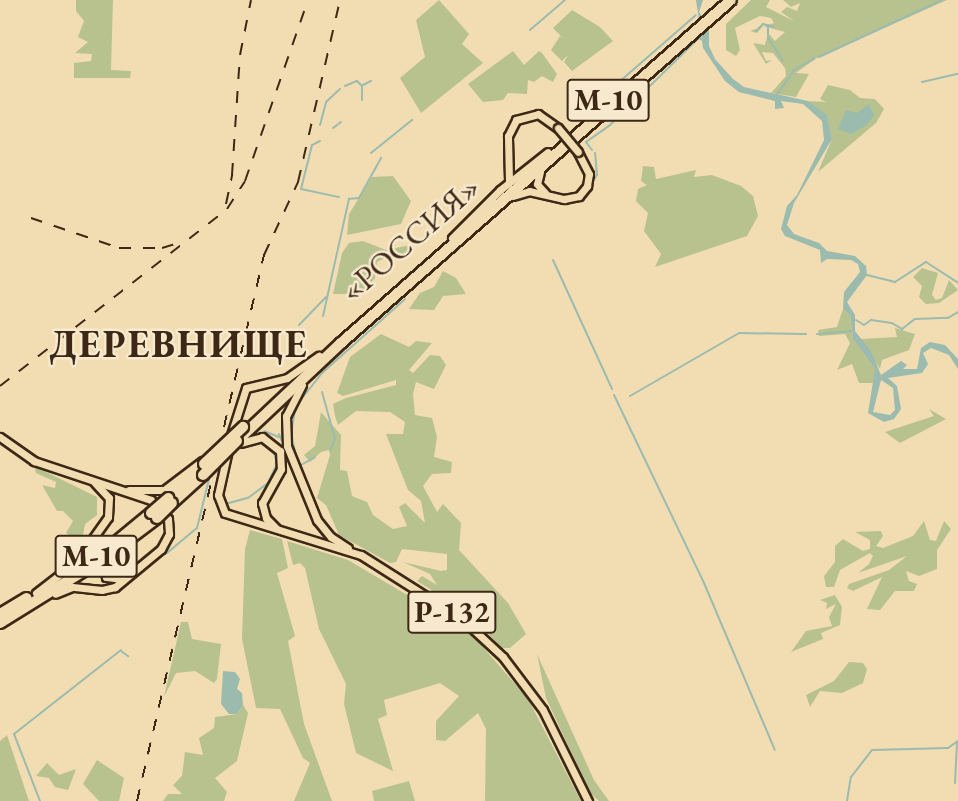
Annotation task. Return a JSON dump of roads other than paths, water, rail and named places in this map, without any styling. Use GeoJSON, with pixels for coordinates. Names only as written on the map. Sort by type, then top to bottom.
{"type":"FeatureCollection","features":[{"type":"Feature","properties":{"kind":"highway","name":"М-10"},"geometry":{"type":"LineString","coordinates":[[711,12],[721,0]]}},
{"type":"Feature","properties":{"kind":"highway","name":"М-10"},"geometry":{"type":"LineString","coordinates":[[711,12],[732,0]]}},
{"type":"Feature","properties":{"kind":"highway","name":"«РОССИЯ»"},"geometry":{"type":"LineString","coordinates":[[221,453],[243,427],[452,238],[711,12]]}},
{"type":"Feature","properties":{"kind":"highway","name":"«РОССИЯ»"},"geometry":{"type":"LineString","coordinates":[[154,515],[203,467],[239,442],[320,358],[419,275],[551,154]]}},
{"type":"Feature","properties":{"kind":"highway","name":"М-10"},"geometry":{"type":"LineString","coordinates":[[0,623],[154,515]]}},
{"type":"Feature","properties":{"kind":"highway","name":"М-10"},"geometry":{"type":"LineString","coordinates":[[0,614],[37,596],[127,542],[154,515]]}},
{"type":"Feature","properties":{"kind":"main road"},"geometry":{"type":"LineString","coordinates":[[506,186],[511,156],[509,133],[520,117],[541,115],[558,128],[589,170],[586,188],[569,199],[528,191],[513,196]]}},
{"type":"Feature","properties":{"kind":"main road"},"geometry":{"type":"LineString","coordinates":[[452,238],[531,163],[551,154]]}},
{"type":"Feature","properties":{"kind":"main road"},"geometry":{"type":"LineString","coordinates":[[419,275],[540,172],[551,154]]}},
{"type":"Feature","properties":{"kind":"main road"},"geometry":{"type":"LineString","coordinates":[[511,156],[519,164],[531,163]]}},
{"type":"Feature","properties":{"kind":"main road"},"geometry":{"type":"LineString","coordinates":[[540,172],[537,184],[548,195]]}},
{"type":"Feature","properties":{"kind":"main road"},"geometry":{"type":"LineString","coordinates":[[484,217],[502,205]]}},
{"type":"Feature","properties":{"kind":"main road"},"geometry":{"type":"LineString","coordinates":[[320,358],[294,396],[284,433],[324,530],[360,555]]}},
{"type":"Feature","properties":{"kind":"main road","name":"Р-132"},"geometry":{"type":"LineString","coordinates":[[320,358],[287,378],[254,383],[242,393],[218,495],[224,512],[240,521],[360,555],[448,608],[503,657],[553,725],[588,801]]}},
{"type":"Feature","properties":{"kind":"main road"},"geometry":{"type":"LineString","coordinates":[[0,437],[34,461],[125,490],[160,506],[169,525],[161,549],[110,589],[72,587],[37,596]]}},
{"type":"Feature","properties":{"kind":"main road"},"geometry":{"type":"LineString","coordinates":[[239,442],[262,437],[279,449],[282,467],[265,493],[262,509],[269,522],[285,532]]}},
{"type":"Feature","properties":{"kind":"main road"},"geometry":{"type":"LineString","coordinates":[[125,490],[162,490],[203,467]]}},
{"type":"Feature","properties":{"kind":"main road"},"geometry":{"type":"LineString","coordinates":[[37,596],[76,562],[110,514],[106,493],[79,475]]}},
{"type":"Feature","properties":{"kind":"main road"},"geometry":{"type":"LineString","coordinates":[[318,541],[324,530]]}},
{"type":"Feature","properties":{"kind":"main road"},"geometry":{"type":"LineString","coordinates":[[127,542],[106,561],[103,571],[115,581],[130,575]]}},
{"type":"Feature","properties":{"kind":"waterway"},"geometry":{"type":"LineString","coordinates":[[530,30],[565,0]]}},
{"type":"Feature","properties":{"kind":"waterway"},"geometry":{"type":"LineString","coordinates":[[819,57],[942,0]]}},
{"type":"Feature","properties":{"kind":"waterway"},"geometry":{"type":"LineString","coordinates":[[577,90],[587,102],[603,96],[696,15]]}},
{"type":"Feature","properties":{"kind":"waterway"},"geometry":{"type":"LineString","coordinates":[[756,31],[763,24],[774,27]]}},
{"type":"Feature","properties":{"kind":"waterway"},"geometry":{"type":"LineString","coordinates":[[768,25],[768,38],[783,61]]}},
{"type":"Feature","properties":{"kind":"waterway"},"geometry":{"type":"LineString","coordinates":[[592,150],[586,142],[609,126],[699,38],[703,40]]}},
{"type":"Feature","properties":{"kind":"waterway"},"geometry":{"type":"LineString","coordinates":[[776,96],[794,70],[814,59]]}},
{"type":"Feature","properties":{"kind":"waterway"},"geometry":{"type":"LineString","coordinates":[[922,82],[958,74]]}},
{"type":"Feature","properties":{"kind":"waterway"},"geometry":{"type":"LineString","coordinates":[[345,86],[357,81],[362,86]]}},
{"type":"Feature","properties":{"kind":"waterway"},"geometry":{"type":"LineString","coordinates":[[363,85],[371,81]]}},
{"type":"Feature","properties":{"kind":"waterway"},"geometry":{"type":"LineString","coordinates":[[362,87],[362,100]]}},
{"type":"Feature","properties":{"kind":"waterway"},"geometry":{"type":"LineString","coordinates":[[320,125],[326,102],[340,89]]}},
{"type":"Feature","properties":{"kind":"waterway"},"geometry":{"type":"LineString","coordinates":[[568,92],[582,110],[577,119]]}},
{"type":"Feature","properties":{"kind":"waterway"},"geometry":{"type":"LineString","coordinates":[[371,153],[412,120]]}},
{"type":"Feature","properties":{"kind":"waterway"},"geometry":{"type":"LineString","coordinates":[[333,128],[341,122]]}},
{"type":"Feature","properties":{"kind":"waterway"},"geometry":{"type":"LineString","coordinates":[[320,141],[312,145],[301,189],[339,197]]}},
{"type":"Feature","properties":{"kind":"waterway"},"geometry":{"type":"LineString","coordinates":[[583,199],[597,175],[595,153]]}},
{"type":"Feature","properties":{"kind":"waterway"},"geometry":{"type":"LineString","coordinates":[[323,316],[349,199],[359,198],[381,158]]}},
{"type":"Feature","properties":{"kind":"waterway"},"geometry":{"type":"LineString","coordinates":[[553,260],[612,389]]}},
{"type":"Feature","properties":{"kind":"waterway"},"geometry":{"type":"LineString","coordinates":[[867,275],[895,282],[926,262],[958,283]]}},
{"type":"Feature","properties":{"kind":"waterway"},"geometry":{"type":"LineString","coordinates":[[299,325],[326,297]]}},
{"type":"Feature","properties":{"kind":"waterway"},"geometry":{"type":"LineString","coordinates":[[297,461],[291,433],[296,406],[322,373],[405,299]]}},
{"type":"Feature","properties":{"kind":"waterway"},"geometry":{"type":"LineString","coordinates":[[856,320],[864,325],[871,320],[892,323],[902,329],[915,319],[948,318],[958,312]]}},
{"type":"Feature","properties":{"kind":"waterway"},"geometry":{"type":"LineString","coordinates":[[817,334],[851,331]]}},
{"type":"Feature","properties":{"kind":"waterway"},"geometry":{"type":"LineString","coordinates":[[630,396],[739,333],[806,334]]}},
{"type":"Feature","properties":{"kind":"waterway"},"geometry":{"type":"LineString","coordinates":[[322,392],[335,439],[330,450]]}},
{"type":"Feature","properties":{"kind":"waterway"},"geometry":{"type":"LineString","coordinates":[[614,395],[704,583],[775,750]]}},
{"type":"Feature","properties":{"kind":"waterway"},"geometry":{"type":"LineString","coordinates":[[264,431],[279,437]]}},
{"type":"Feature","properties":{"kind":"waterway"},"geometry":{"type":"LineString","coordinates":[[279,434],[318,528]]}},
{"type":"Feature","properties":{"kind":"waterway"},"geometry":{"type":"LineString","coordinates":[[225,504],[248,498],[268,483],[277,464],[273,450]]}},
{"type":"Feature","properties":{"kind":"waterway"},"geometry":{"type":"LineString","coordinates":[[299,466],[315,457]]}},
{"type":"Feature","properties":{"kind":"waterway"},"geometry":{"type":"LineString","coordinates":[[167,553],[197,528],[210,475]]}},
{"type":"Feature","properties":{"kind":"waterway"},"geometry":{"type":"LineString","coordinates":[[40,801],[14,734],[121,650]]}},
{"type":"Feature","properties":{"kind":"waterway"},"geometry":{"type":"LineString","coordinates":[[121,651],[128,656]]}},
{"type":"Feature","properties":{"kind":"waterway"},"geometry":{"type":"LineString","coordinates":[[847,801],[851,777],[872,750],[948,748],[958,741]]}},
{"type":"Feature","properties":{"kind":"waterway"},"geometry":{"type":"LineString","coordinates":[[955,783],[957,742]]}},
{"type":"Feature","properties":{"kind":"railway"},"geometry":{"type":"LineString","coordinates":[[226,204],[232,175],[240,55],[251,0]]}},
{"type":"Feature","properties":{"kind":"railway"},"geometry":{"type":"LineString","coordinates":[[0,386],[227,209],[245,181],[308,0]]}},
{"type":"Feature","properties":{"kind":"railway"},"geometry":{"type":"LineString","coordinates":[[137,801],[264,255],[298,182],[340,0]]}},
{"type":"Feature","properties":{"kind":"railway"},"geometry":{"type":"LineString","coordinates":[[31,218],[119,248],[162,248],[182,242]]}},
{"type":"Feature","properties":{"kind":"district","name":"ДЕРЕВНИЩЕ"},"geometry":{"type":"Point","coordinates":[179,344]}}]}
